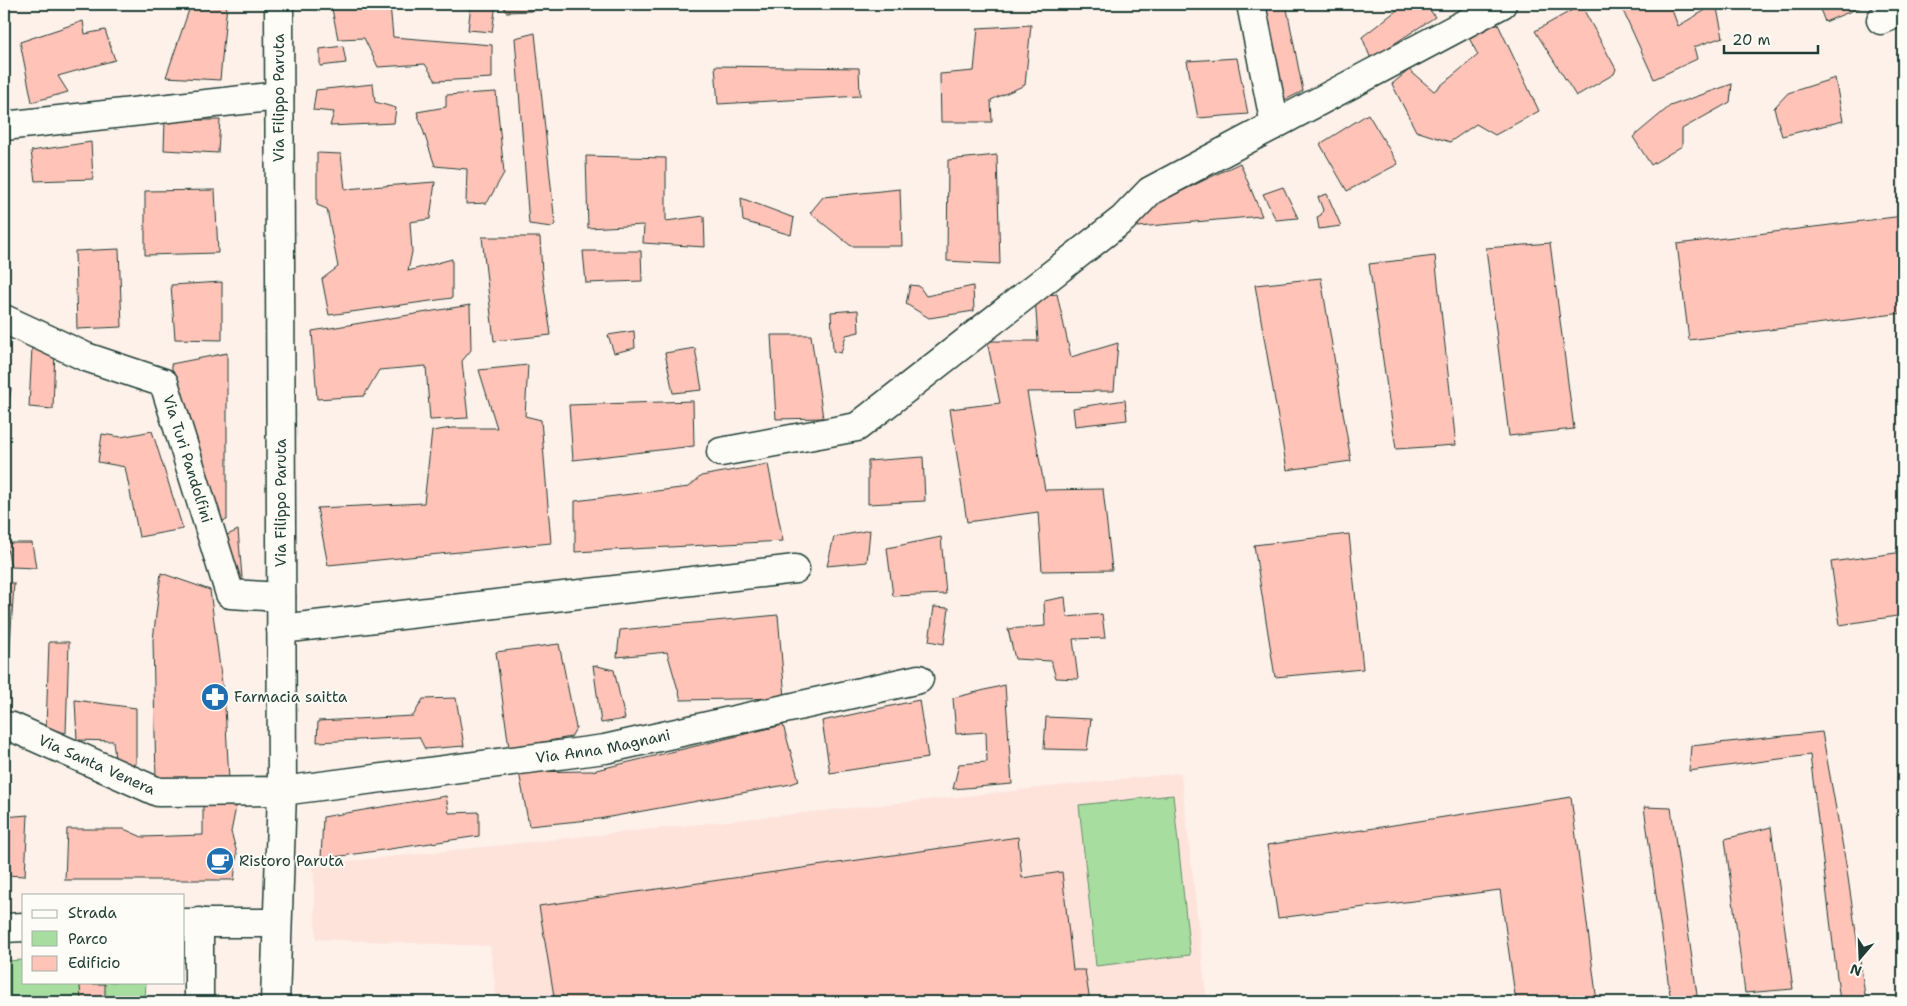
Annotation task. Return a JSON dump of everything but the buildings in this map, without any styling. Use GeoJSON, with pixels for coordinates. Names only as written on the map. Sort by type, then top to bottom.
{"type":"FeatureCollection","features":[{"type":"Feature","properties":{"kind":"street","name":"Via Filippo Paruta"},"geometry":{"type":"LineString","coordinates":[[275,1002],[276,923],[282,791],[279,4]]}},
{"type":"Feature","properties":{"kind":"street"},"geometry":{"type":"LineString","coordinates":[[1251,4],[1275,124]]}},
{"type":"Feature","properties":{"kind":"street"},"geometry":{"type":"LineString","coordinates":[[721,452],[856,427],[1123,219],[1150,191],[1502,4]]}},
{"type":"Feature","properties":{"kind":"street"},"geometry":{"type":"LineString","coordinates":[[4,126],[279,96]]}},
{"type":"Feature","properties":{"kind":"street","name":"Via Turi Pandolfini"},"geometry":{"type":"LineString","coordinates":[[4,319],[86,357],[164,383],[230,594],[281,597]]}},
{"type":"Feature","properties":{"kind":"street"},"geometry":{"type":"LineString","coordinates":[[282,629],[795,569]]}},
{"type":"Feature","properties":{"kind":"street","name":"Via Anna Magnani"},"geometry":{"type":"LineString","coordinates":[[282,791],[605,748],[919,679]]}},
{"type":"Feature","properties":{"kind":"street","name":"Via Santa Venera"},"geometry":{"type":"LineString","coordinates":[[4,726],[12,727],[158,792],[282,791]]}},
{"type":"Feature","properties":{"kind":"street"},"geometry":{"type":"LineString","coordinates":[[199,1002],[191,923],[276,923]]}},
{"type":"Feature","properties":{"kind":"street"},"geometry":{"type":"LineString","coordinates":[[4,928],[22,927]]}},
{"type":"Feature","properties":{"kind":"shaded area"},"geometry":{"type":"Polygon","coordinates":[[[1181,773],[1207,1002],[497,1002],[490,946],[316,939],[313,865],[1181,773]]]}},
{"type":"Feature","properties":{"kind":"green space"},"geometry":{"type":"Polygon","coordinates":[[[1173,795],[1190,955],[1096,966],[1079,805],[1173,795]]]}},
{"type":"Feature","properties":{"kind":"green space"},"geometry":{"type":"Polygon","coordinates":[[[22,960],[22,984],[146,984],[145,1002],[4,1002],[4,961],[22,960]]]}},
{"type":"Feature","properties":{"kind":"place","name":"Farmacia saitta"},"geometry":{"type":"Point","coordinates":[215,697]}},
{"type":"Feature","properties":{"kind":"place","name":"Ristoro Paruta"},"geometry":{"type":"Point","coordinates":[220,861]}}]}
